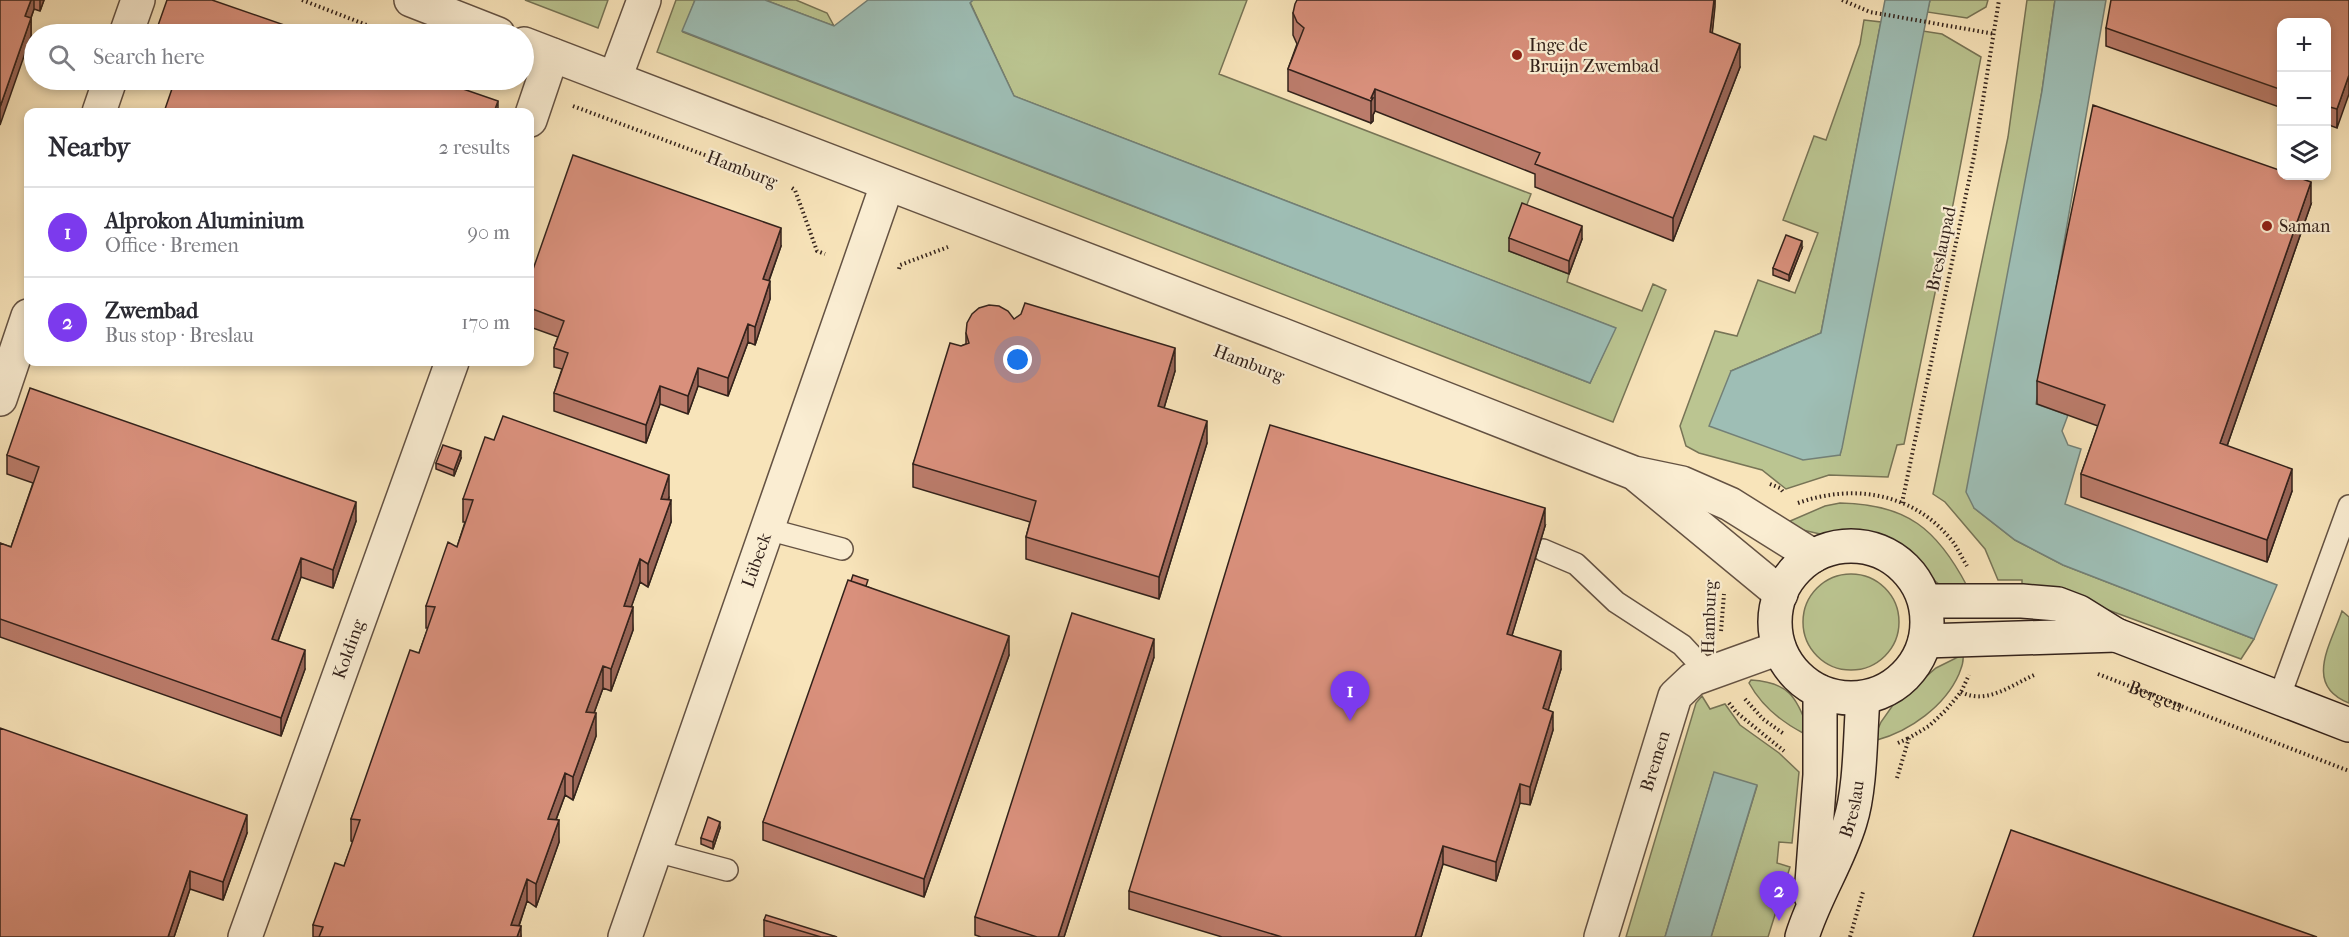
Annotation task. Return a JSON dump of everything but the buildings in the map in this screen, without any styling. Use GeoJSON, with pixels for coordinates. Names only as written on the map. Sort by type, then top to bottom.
{"type":"FeatureCollection","features":[{"type":"Feature","properties":{"kind":"street"},"geometry":{"type":"LineString","coordinates":[[130,24],[138,0]]}},
{"type":"Feature","properties":{"kind":"street"},"geometry":{"type":"LineString","coordinates":[[411,0],[472,24]]}},
{"type":"Feature","properties":{"kind":"street"},"geometry":{"type":"LineString","coordinates":[[615,78],[644,0]]}},
{"type":"Feature","properties":{"kind":"street"},"geometry":{"type":"LineString","coordinates":[[534,107],[538,50]]}},
{"type":"Feature","properties":{"kind":"street","name":"Hamburg"},"geometry":{"type":"LineString","coordinates":[[538,50],[1291,338],[1634,473],[1682,483],[1730,504],[1813,556]]}},
{"type":"Feature","properties":{"kind":"street"},"geometry":{"type":"LineString","coordinates":[[100,108],[107,90]]}},
{"type":"Feature","properties":{"kind":"street","name":"Lübeck"},"geometry":{"type":"LineString","coordinates":[[625,937],[887,185]]}},
{"type":"Feature","properties":{"kind":"street"},"geometry":{"type":"LineString","coordinates":[[0,396],[24,327]]}},
{"type":"Feature","properties":{"kind":"street","name":"Kolding"},"geometry":{"type":"LineString","coordinates":[[245,937],[451,366]]}},
{"type":"Feature","properties":{"kind":"street","name":"Hamburg"},"geometry":{"type":"LineString","coordinates":[[1634,473],[1780,594]]}},
{"type":"Feature","properties":{"kind":"street"},"geometry":{"type":"LineString","coordinates":[[1851,546],[1870,548],[1888,556],[1910,575],[1924,601],[1927,628],[1925,641],[1920,655],[1903,679],[1891,687],[1863,698],[1841,698],[1820,692],[1803,681],[1789,667],[1779,648],[1775,630],[1775,612],[1780,594],[1788,579],[1813,556],[1832,549],[1851,546]]}},
{"type":"Feature","properties":{"kind":"street"},"geometry":{"type":"LineString","coordinates":[[1924,601],[2058,604],[2079,612],[2116,635],[2349,725]]}},
{"type":"Feature","properties":{"kind":"street"},"geometry":{"type":"LineString","coordinates":[[1925,641],[2116,635]]}},
{"type":"Feature","properties":{"kind":"street","name":"Bremen"},"geometry":{"type":"LineString","coordinates":[[1601,937],[1675,696],[1694,679],[1779,648]]}},
{"type":"Feature","properties":{"kind":"street","name":"Breslau"},"geometry":{"type":"LineString","coordinates":[[1806,925],[1820,762],[1820,692]]}},
{"type":"Feature","properties":{"kind":"street","name":"Breslau"},"geometry":{"type":"LineString","coordinates":[[1806,925],[1841,849],[1851,820],[1863,698]]}},
{"type":"Feature","properties":{"kind":"lane"},"geometry":{"type":"LineString","coordinates":[[2279,698],[2349,506]]}},
{"type":"Feature","properties":{"kind":"lane"},"geometry":{"type":"LineString","coordinates":[[767,529],[842,549]]}},
{"type":"Feature","properties":{"kind":"lane"},"geometry":{"type":"LineString","coordinates":[[1543,550],[1576,564],[1616,602],[1718,670]]}},
{"type":"Feature","properties":{"kind":"lane"},"geometry":{"type":"LineString","coordinates":[[656,851],[727,870]]}},
{"type":"Feature","properties":{"kind":"path"},"geometry":{"type":"LineString","coordinates":[[302,0],[364,24]]}},
{"type":"Feature","properties":{"kind":"path"},"geometry":{"type":"LineString","coordinates":[[1842,0],[1870,12],[1943,23],[1995,34]]}},
{"type":"Feature","properties":{"kind":"path","name":"Breslaupad"},"geometry":{"type":"LineString","coordinates":[[1902,503],[1974,156],[1999,0]]}},
{"type":"Feature","properties":{"kind":"path","name":"Hamburg"},"geometry":{"type":"LineString","coordinates":[[534,107],[717,160]]}},
{"type":"Feature","properties":{"kind":"path","name":"Hamburg"},"geometry":{"type":"LineString","coordinates":[[784,185],[795,189],[817,251],[894,279],[900,266],[946,247],[957,251]]}},
{"type":"Feature","properties":{"kind":"path"},"geometry":{"type":"LineString","coordinates":[[1764,525],[1793,505],[1820,496],[1847,492],[1875,494],[1902,503],[1930,519],[1953,542],[1970,570],[1979,601]]}},
{"type":"Feature","properties":{"kind":"path"},"geometry":{"type":"LineString","coordinates":[[1737,558],[1722,600],[1720,622],[1722,645],[1718,670],[1763,719],[1780,733],[1799,742],[1820,762]]}},
{"type":"Feature","properties":{"kind":"path","name":"Hamburg"},"geometry":{"type":"LineString","coordinates":[[1710,577],[1705,640],[1736,712],[1791,757],[1803,773],[1820,762]]}},
{"type":"Feature","properties":{"kind":"path"},"geometry":{"type":"LineString","coordinates":[[1858,765],[1885,748],[1910,738],[1938,718],[1960,692],[1972,667],[1980,639]]}},
{"type":"Feature","properties":{"kind":"path"},"geometry":{"type":"LineString","coordinates":[[1960,692],[1972,698],[1991,696],[2040,672]]}},
{"type":"Feature","properties":{"kind":"path","name":"Bergen"},"geometry":{"type":"LineString","coordinates":[[2092,672],[2349,771]]}},
{"type":"Feature","properties":{"kind":"path"},"geometry":{"type":"LineString","coordinates":[[1858,765],[1898,774]]}},
{"type":"Feature","properties":{"kind":"green space"},"geometry":{"type":"Polygon","coordinates":[[[525,0],[608,0],[598,28],[525,0]]]}},
{"type":"Feature","properties":{"kind":"green space"},"geometry":{"type":"Polygon","coordinates":[[[676,0],[695,0],[683,32],[1590,383],[1615,328],[1014,96],[970,2],[973,0],[1247,0],[1219,74],[1531,194],[1509,251],[1569,274],[1567,282],[1642,311],[1653,284],[1666,290],[1613,422],[657,52],[676,0]]]}},
{"type":"Feature","properties":{"kind":"green space"},"geometry":{"type":"Polygon","coordinates":[[[765,0],[796,0],[827,13],[834,26],[765,0]]]}},
{"type":"Feature","properties":{"kind":"green space"},"geometry":{"type":"Polygon","coordinates":[[[1930,0],[1988,0],[1986,7],[1967,18],[1927,12],[1930,0]]]}},
{"type":"Feature","properties":{"kind":"green space"},"geometry":{"type":"Polygon","coordinates":[[[2027,0],[2055,0],[1974,508],[2015,540],[2063,565],[2254,639],[2241,659],[2065,594],[2022,591],[2022,580],[1998,580],[1985,549],[1945,502],[1933,494],[2008,137],[2027,0]]]}},
{"type":"Feature","properties":{"kind":"green space"},"geometry":{"type":"Polygon","coordinates":[[[1864,20],[1881,22],[1821,333],[1731,371],[1840,455],[1923,31],[1942,34],[1981,57],[1904,444],[1897,445],[1888,477],[1829,475],[1786,489],[1762,470],[1699,453],[1686,446],[1680,426],[1715,331],[1737,336],[1758,280],[1795,293],[1818,233],[1783,220],[1814,136],[1826,140],[1860,44],[1864,20]]]}},
{"type":"Feature","properties":{"kind":"green space"},"geometry":{"type":"Polygon","coordinates":[[[1840,503],[1884,508],[1917,523],[1944,549],[1967,586],[1943,587],[1908,551],[1872,533],[1849,531],[1820,534],[1790,527],[1788,522],[1825,506],[1840,503]]]}},
{"type":"Feature","properties":{"kind":"green space"},"geometry":{"type":"Polygon","coordinates":[[[1851,574],[1869,578],[1885,588],[1895,604],[1899,622],[1895,640],[1885,656],[1869,666],[1851,670],[1833,666],[1817,656],[1807,640],[1803,622],[1807,604],[1817,588],[1833,578],[1851,574]]]}},
{"type":"Feature","properties":{"kind":"green space"},"geometry":{"type":"Polygon","coordinates":[[[2342,611],[2349,617],[2349,703],[2335,695],[2327,686],[2324,675],[2327,650],[2342,611]]]}},
{"type":"Feature","properties":{"kind":"green space"},"geometry":{"type":"Polygon","coordinates":[[[1963,656],[1963,661],[1959,674],[1953,686],[1936,707],[1902,730],[1877,740],[1874,738],[1881,722],[1893,705],[1936,668],[1963,656]]]}},
{"type":"Feature","properties":{"kind":"green space"},"geometry":{"type":"Polygon","coordinates":[[[1751,680],[1774,684],[1789,693],[1800,708],[1808,729],[1806,732],[1803,733],[1772,712],[1754,691],[1749,683],[1751,680]]]}},
{"type":"Feature","properties":{"kind":"green space"},"geometry":{"type":"Polygon","coordinates":[[[1702,696],[1710,709],[1725,704],[1740,725],[1779,753],[1799,772],[1792,843],[1779,842],[1777,863],[1790,867],[1768,937],[1711,937],[1757,786],[1714,773],[1665,937],[1626,937],[1696,703],[1702,696]]]}},
{"type":"Feature","properties":{"kind":"water"},"geometry":{"type":"Polygon","coordinates":[[[695,0],[765,0],[834,26],[868,0],[973,0],[970,3],[1014,96],[1616,328],[1590,383],[682,31],[695,0]]]}},
{"type":"Feature","properties":{"kind":"water"},"geometry":{"type":"Polygon","coordinates":[[[1885,0],[1930,0],[1842,448],[1840,455],[1803,460],[1709,426],[1731,371],[1821,333],[1885,0]]]}},
{"type":"Feature","properties":{"kind":"water"},"geometry":{"type":"Polygon","coordinates":[[[2055,0],[2106,0],[2036,404],[2068,415],[2062,431],[2068,445],[2081,449],[2065,504],[2277,585],[2254,639],[2063,565],[2015,540],[1974,508],[1966,492],[2042,91],[2055,0]]]}},
{"type":"Feature","properties":{"kind":"water"},"geometry":{"type":"Polygon","coordinates":[[[1714,772],[1757,785],[1711,937],[1665,937],[1714,772]]]}},
{"type":"Feature","properties":{"kind":"place","name":"Inge de Bruijn Zwembad"},"geometry":{"type":"Point","coordinates":[1517,55]}},
{"type":"Feature","properties":{"kind":"place","name":"Saman"},"geometry":{"type":"Point","coordinates":[2267,226]}},
{"type":"Feature","properties":{"kind":"place","name":"Alprokon Aluminium"},"geometry":{"type":"Point","coordinates":[1350,721]}},
{"type":"Feature","properties":{"kind":"place","name":"Zwembad"},"geometry":{"type":"Point","coordinates":[1779,921]}}]}
